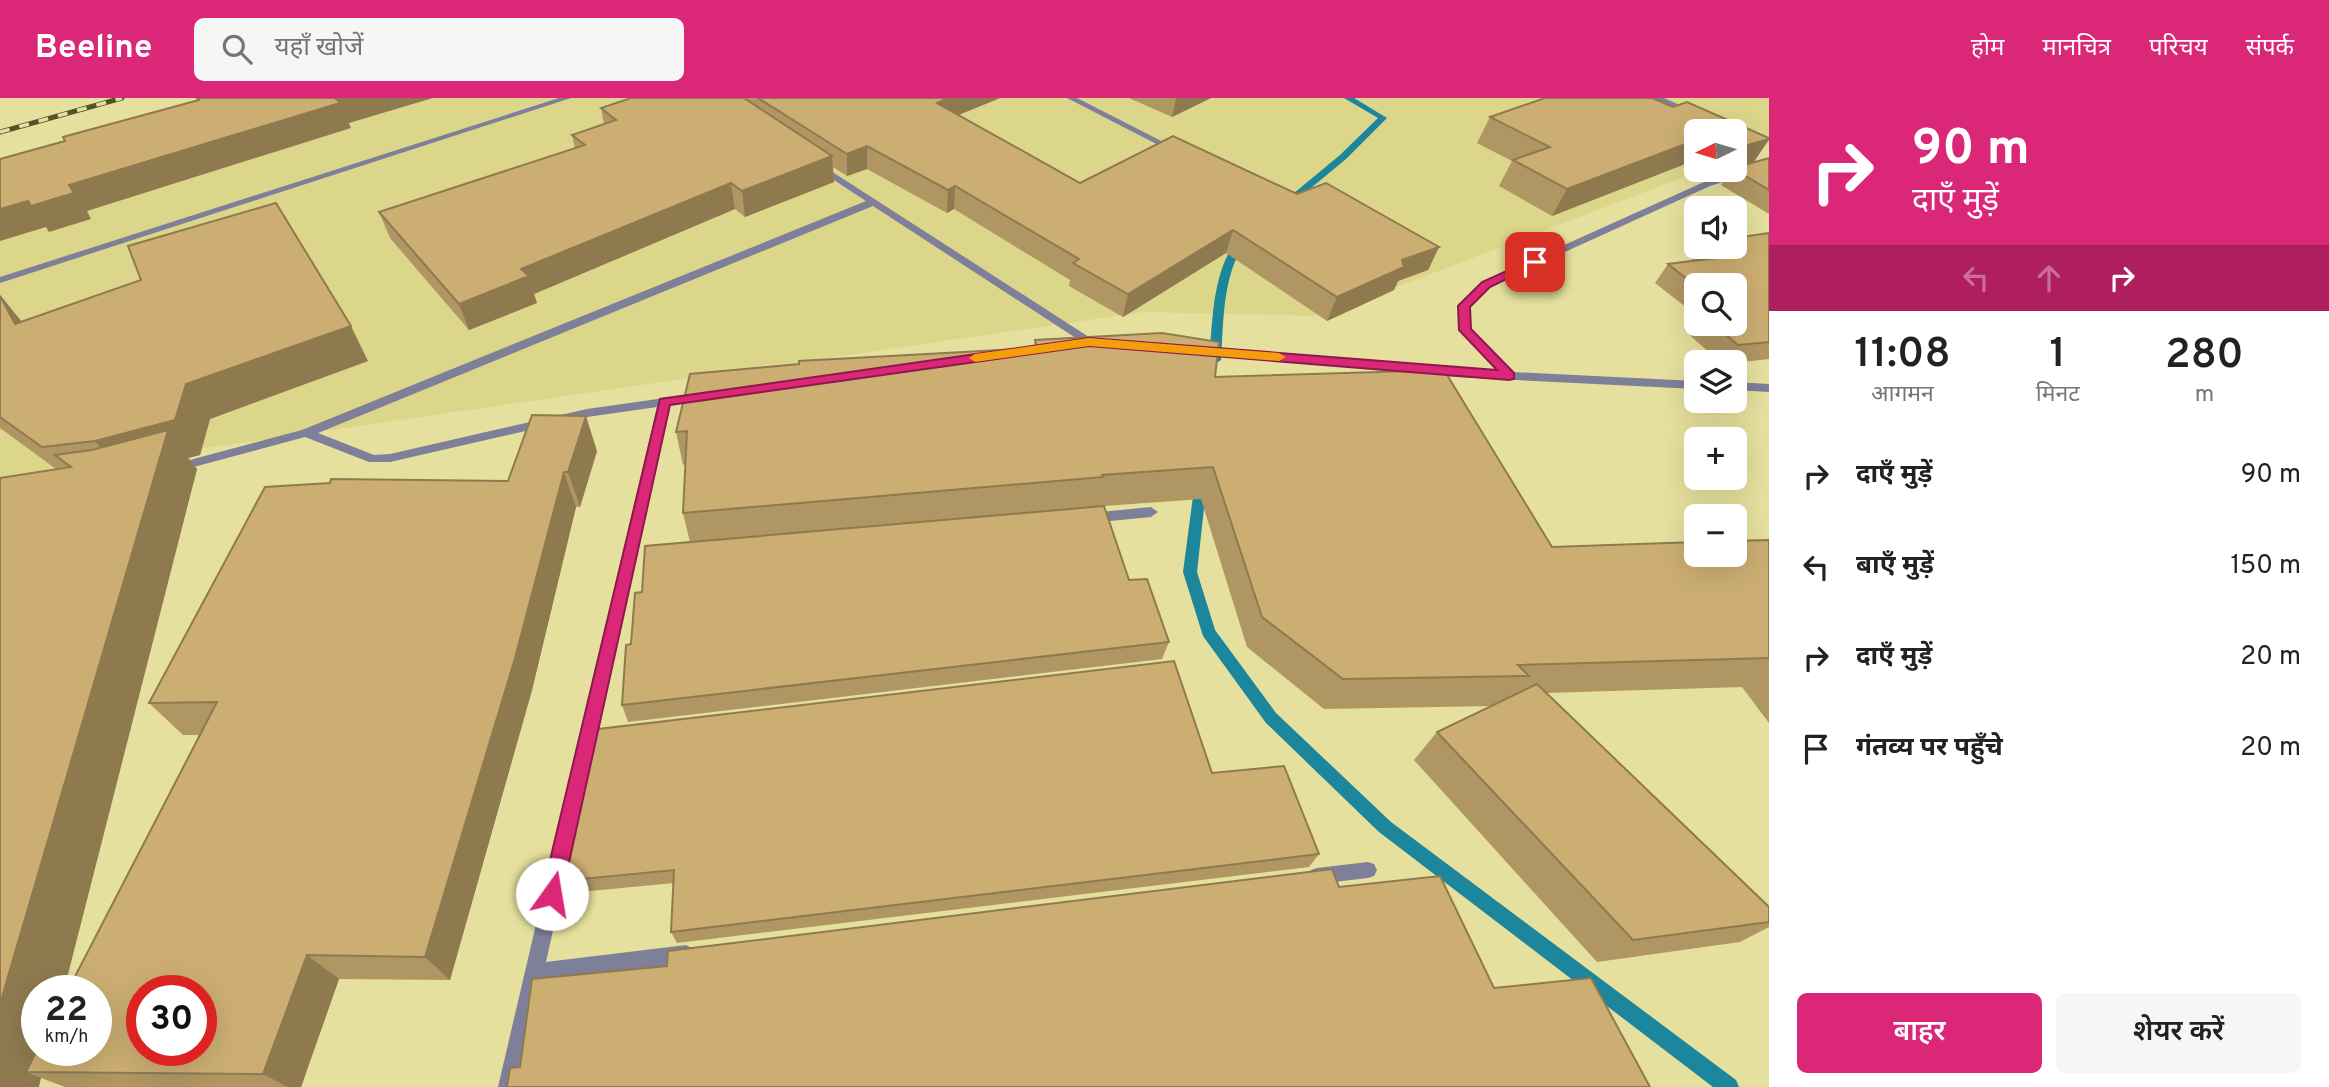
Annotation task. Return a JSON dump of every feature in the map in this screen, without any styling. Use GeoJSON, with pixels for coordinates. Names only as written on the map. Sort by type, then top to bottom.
{"type":"FeatureCollection","features":[{"type":"Feature","properties":{"kind":"street"},"geometry":{"type":"LineString","coordinates":[[0,280],[567,98]]}},
{"type":"Feature","properties":{"kind":"street"},"geometry":{"type":"LineString","coordinates":[[1071,98],[1187,157]]}},
{"type":"Feature","properties":{"kind":"street"},"geometry":{"type":"LineString","coordinates":[[1657,98],[1707,119]]}},
{"type":"Feature","properties":{"kind":"street"},"geometry":{"type":"LineString","coordinates":[[806,157],[1089,342]]}},
{"type":"Feature","properties":{"kind":"street"},"geometry":{"type":"LineString","coordinates":[[1509,376],[1465,330],[1464,306],[1486,284],[1707,184],[1769,165]]}},
{"type":"Feature","properties":{"kind":"street"},"geometry":{"type":"LineString","coordinates":[[163,471],[306,433],[873,202]]}},
{"type":"Feature","properties":{"kind":"street"},"geometry":{"type":"LineString","coordinates":[[1075,344],[1114,344]]}},
{"type":"Feature","properties":{"kind":"street"},"geometry":{"type":"LineString","coordinates":[[1190,349],[1455,373],[1684,384]]}},
{"type":"Feature","properties":{"kind":"street"},"geometry":{"type":"LineString","coordinates":[[1747,387],[1769,388]]}},
{"type":"Feature","properties":{"kind":"street"},"geometry":{"type":"LineString","coordinates":[[306,433],[373,459],[390,458],[587,413],[719,394]]}},
{"type":"Feature","properties":{"kind":"street"},"geometry":{"type":"LineString","coordinates":[[508,1087],[534,973],[595,735],[635,558],[664,402]]}},
{"type":"Feature","properties":{"kind":"street"},"geometry":{"type":"LineString","coordinates":[[1082,518],[1151,512]]}},
{"type":"Feature","properties":{"kind":"street"},"geometry":{"type":"LineString","coordinates":[[1300,878],[1368,870]]}},
{"type":"Feature","properties":{"kind":"street"},"geometry":{"type":"LineString","coordinates":[[534,973],[698,953]]}},
{"type":"Feature","properties":{"kind":"shaded area"},"geometry":{"type":"Polygon","coordinates":[[[288,98],[1769,98],[1769,144],[1747,152],[1747,119],[1684,119],[1684,177],[1321,316],[1144,312],[0,478],[0,185],[288,98]]]}},
{"type":"Feature","properties":{"kind":"building"},"geometry":{"type":"Polygon","coordinates":[[[197,98],[341,98],[336,99],[340,103],[69,185],[74,193],[31,206],[28,201],[0,209],[0,159],[65,141],[63,137],[199,100],[197,98]]]}},
{"type":"Feature","properties":{"kind":"building"},"geometry":{"type":"Polygon","coordinates":[[[631,98],[744,98],[832,156],[742,191],[731,183],[521,269],[529,276],[459,304],[379,212],[585,145],[572,135],[616,120],[601,108],[631,98]]]}},
{"type":"Feature","properties":{"kind":"building"},"geometry":{"type":"Polygon","coordinates":[[[758,98],[948,98],[937,103],[1080,183],[1173,136],[1297,194],[1326,183],[1439,247],[1402,260],[1404,267],[1337,297],[1233,230],[1128,294],[1073,263],[1079,259],[955,186],[948,190],[867,146],[847,154],[758,98]]]}},
{"type":"Feature","properties":{"kind":"building"},"geometry":{"type":"Polygon","coordinates":[[[1545,98],[1652,98],[1673,107],[1687,102],[1726,119],[1684,119],[1684,145],[1567,189],[1513,160],[1550,147],[1490,117],[1545,98]]]}},
{"type":"Feature","properties":{"kind":"building"},"geometry":{"type":"Polygon","coordinates":[[[1747,128],[1769,138],[1747,145],[1747,128]]]}},
{"type":"Feature","properties":{"kind":"building"},"geometry":{"type":"Polygon","coordinates":[[[1769,158],[1769,190],[1747,177],[1747,164],[1769,158]]]}},
{"type":"Feature","properties":{"kind":"building"},"geometry":{"type":"Polygon","coordinates":[[[276,203],[351,326],[186,384],[175,420],[95,441],[42,447],[0,417],[0,296],[15,324],[141,280],[128,246],[276,203]]]}},
{"type":"Feature","properties":{"kind":"building"},"geometry":{"type":"Polygon","coordinates":[[[1769,233],[1769,342],[1738,345],[1727,336],[1747,336],[1747,273],[1684,273],[1684,277],[1668,264],[1708,259],[1747,259],[1747,236],[1769,233]]]}},
{"type":"Feature","properties":{"kind":"building"},"geometry":{"type":"Polygon","coordinates":[[[1162,333],[1219,342],[1215,377],[1444,370],[1552,547],[1684,542],[1684,567],[1747,567],[1747,541],[1769,540],[1769,658],[1518,665],[1529,676],[1343,679],[1262,617],[1213,467],[683,513],[687,431],[676,432],[690,374],[799,364],[799,361],[1037,348],[1035,340],[1162,333]]]}},
{"type":"Feature","properties":{"kind":"building"},"geometry":{"type":"Polygon","coordinates":[[[532,415],[586,416],[568,472],[564,472],[515,658],[425,957],[307,955],[263,1074],[26,1072],[29,1066],[112,1066],[112,975],[76,975],[217,702],[149,703],[265,487],[330,483],[331,479],[508,481],[532,415]]]}},
{"type":"Feature","properties":{"kind":"building"},"geometry":{"type":"Polygon","coordinates":[[[168,430],[0,1004],[0,478],[71,467],[55,455],[92,450],[168,430]]]}},
{"type":"Feature","properties":{"kind":"building"},"geometry":{"type":"Polygon","coordinates":[[[1104,506],[1129,580],[1147,579],[1169,642],[622,705],[626,645],[631,644],[635,593],[642,592],[645,546],[1104,506]]]}},
{"type":"Feature","properties":{"kind":"building"},"geometry":{"type":"Polygon","coordinates":[[[1174,661],[1212,773],[1284,766],[1319,854],[671,932],[674,870],[561,881],[566,843],[571,843],[577,791],[590,730],[1174,661]]]}},
{"type":"Feature","properties":{"kind":"building"},"geometry":{"type":"Polygon","coordinates":[[[1537,684],[1769,907],[1769,922],[1633,940],[1437,732],[1537,684]]]}},
{"type":"Feature","properties":{"kind":"building"},"geometry":{"type":"Polygon","coordinates":[[[1332,869],[1339,887],[1440,876],[1494,988],[1591,978],[1650,1087],[507,1087],[510,1068],[520,1067],[532,979],[667,966],[668,951],[1332,869]]]}},
{"type":"Feature","properties":{"kind":"waterway"},"geometry":{"type":"LineString","coordinates":[[1285,205],[1343,157],[1383,118],[1348,98]]}},
{"type":"Feature","properties":{"kind":"waterway"},"geometry":{"type":"LineString","coordinates":[[1215,360],[1223,283],[1232,254],[1240,242]]}},
{"type":"Feature","properties":{"kind":"waterway"},"geometry":{"type":"LineString","coordinates":[[1201,481],[1190,572],[1208,632],[1271,718],[1385,827],[1729,1087]]}},
{"type":"Feature","properties":{"kind":"railway"},"geometry":{"type":"LineString","coordinates":[[0,132],[122,98]]}},
{"type":"Feature","properties":{"kind":"slow traffic"},"geometry":{"type":"LineString","coordinates":[[975,358],[1089,342],[1279,357]]}},
{"type":"Feature","properties":{"kind":"route"},"geometry":{"type":"LineString","coordinates":[[552,894],[664,402],[1089,342],[1509,376],[1465,330],[1464,306],[1486,284],[1535,262]]}}]}
